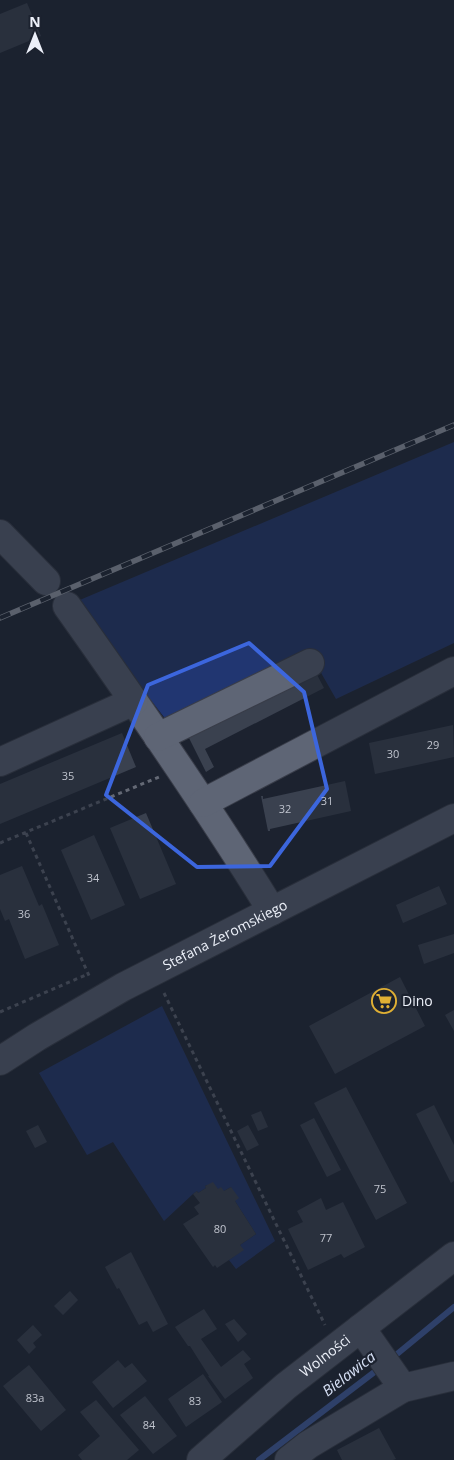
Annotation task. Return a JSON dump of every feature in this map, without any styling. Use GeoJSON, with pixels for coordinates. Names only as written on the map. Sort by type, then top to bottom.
{"type":"FeatureCollection","features":[{"type":"Feature","properties":{"kind":"street"},"geometry":{"type":"LineString","coordinates":[[0,534],[46,581]]}},
{"type":"Feature","properties":{"kind":"street"},"geometry":{"type":"LineString","coordinates":[[67,606],[203,803],[272,911]]}},
{"type":"Feature","properties":{"kind":"street"},"geometry":{"type":"LineString","coordinates":[[158,737],[310,663]]}},
{"type":"Feature","properties":{"kind":"street"},"geometry":{"type":"LineString","coordinates":[[203,803],[454,671]]}},
{"type":"Feature","properties":{"kind":"street"},"geometry":{"type":"LineString","coordinates":[[0,762],[134,701]]}},
{"type":"Feature","properties":{"kind":"street","name":"Stefana Żeromskiego"},"geometry":{"type":"LineString","coordinates":[[0,1061],[123,987],[454,818]]}},
{"type":"Feature","properties":{"kind":"street","name":"Wolności"},"geometry":{"type":"LineString","coordinates":[[201,1460],[286,1386],[454,1256]]}},
{"type":"Feature","properties":{"kind":"street"},"geometry":{"type":"LineString","coordinates":[[361,1328],[399,1381]]}},
{"type":"Feature","properties":{"kind":"street"},"geometry":{"type":"LineString","coordinates":[[289,1460],[399,1381],[454,1376]]}},
{"type":"Feature","properties":{"kind":"path"},"geometry":{"type":"LineString","coordinates":[[0,843],[180,769]]}},
{"type":"Feature","properties":{"kind":"path"},"geometry":{"type":"LineString","coordinates":[[26,832],[92,982]]}},
{"type":"Feature","properties":{"kind":"path"},"geometry":{"type":"LineString","coordinates":[[0,1012],[88,974]]}},
{"type":"Feature","properties":{"kind":"path"},"geometry":{"type":"LineString","coordinates":[[160,986],[327,1328]]}},
{"type":"Feature","properties":{"kind":"highlighted area"},"geometry":{"type":"Polygon","coordinates":[[[249,643],[304,692],[327,789],[270,866],[197,867],[106,795],[148,685],[249,643]]]}},
{"type":"Feature","properties":{"kind":"shaded area"},"geometry":{"type":"Polygon","coordinates":[[[454,442],[454,643],[336,699],[312,657],[167,721],[75,602],[454,442]]]}},
{"type":"Feature","properties":{"kind":"shaded area"},"geometry":{"type":"Polygon","coordinates":[[[162,1006],[275,1241],[236,1269],[229,1260],[243,1250],[240,1245],[256,1234],[235,1201],[231,1187],[224,1191],[205,1186],[206,1188],[193,1194],[164,1221],[113,1142],[87,1155],[39,1073],[162,1006]]]}},
{"type":"Feature","properties":{"kind":"building"},"geometry":{"type":"Polygon","coordinates":[[[27,3],[41,36],[0,53],[0,14],[27,3]]]}},
{"type":"Feature","properties":{"kind":"building"},"geometry":{"type":"Polygon","coordinates":[[[315,671],[324,688],[205,749],[214,767],[206,772],[188,736],[315,671]]]}},
{"type":"Feature","properties":{"kind":"building"},"geometry":{"type":"Polygon","coordinates":[[[453,725],[454,757],[375,774],[369,743],[453,725]]]}},
{"type":"Feature","properties":{"kind":"building"},"geometry":{"type":"Polygon","coordinates":[[[122,733],[136,767],[0,824],[0,784],[122,733]]]}},
{"type":"Feature","properties":{"kind":"building"},"geometry":{"type":"Polygon","coordinates":[[[345,781],[351,811],[268,831],[261,796],[263,796],[263,799],[345,781]]]}},
{"type":"Feature","properties":{"kind":"building"},"geometry":{"type":"Polygon","coordinates":[[[146,813],[176,884],[140,899],[110,828],[146,813]]]}},
{"type":"Feature","properties":{"kind":"building"},"geometry":{"type":"Polygon","coordinates":[[[94,835],[125,905],[91,920],[61,850],[94,835]]]}},
{"type":"Feature","properties":{"kind":"building"},"geometry":{"type":"Polygon","coordinates":[[[22,866],[39,906],[42,904],[59,945],[25,959],[9,919],[5,921],[0,909],[0,875],[22,866]]]}},
{"type":"Feature","properties":{"kind":"building"},"geometry":{"type":"Polygon","coordinates":[[[439,886],[447,904],[403,923],[396,905],[439,886]]]}},
{"type":"Feature","properties":{"kind":"building"},"geometry":{"type":"Polygon","coordinates":[[[454,934],[454,953],[424,964],[418,945],[454,934]]]}},
{"type":"Feature","properties":{"kind":"building","name":"Dino"},"geometry":{"type":"Polygon","coordinates":[[[400,977],[425,1026],[335,1074],[309,1026],[400,977]]]}},
{"type":"Feature","properties":{"kind":"building"},"geometry":{"type":"Polygon","coordinates":[[[454,1010],[454,1031],[445,1015],[454,1010]]]}},
{"type":"Feature","properties":{"kind":"building"},"geometry":{"type":"Polygon","coordinates":[[[346,1087],[407,1203],[376,1220],[314,1103],[346,1087]]]}},
{"type":"Feature","properties":{"kind":"building"},"geometry":{"type":"Polygon","coordinates":[[[434,1105],[454,1145],[454,1181],[451,1183],[416,1114],[434,1105]]]}},
{"type":"Feature","properties":{"kind":"building"},"geometry":{"type":"Polygon","coordinates":[[[261,1111],[268,1127],[258,1131],[251,1115],[261,1111]]]}},
{"type":"Feature","properties":{"kind":"building"},"geometry":{"type":"Polygon","coordinates":[[[314,1118],[341,1170],[327,1177],[300,1125],[314,1118]]]}},
{"type":"Feature","properties":{"kind":"building"},"geometry":{"type":"Polygon","coordinates":[[[38,1125],[47,1142],[35,1148],[26,1131],[38,1125]]]}},
{"type":"Feature","properties":{"kind":"building"},"geometry":{"type":"Polygon","coordinates":[[[248,1125],[259,1145],[247,1151],[237,1131],[248,1125]]]}},
{"type":"Feature","properties":{"kind":"building"},"geometry":{"type":"Polygon","coordinates":[[[213,1182],[218,1189],[221,1187],[224,1191],[231,1187],[239,1198],[235,1201],[256,1234],[240,1245],[244,1250],[217,1268],[215,1265],[213,1267],[183,1224],[199,1214],[194,1207],[200,1203],[193,1194],[197,1191],[198,1193],[206,1188],[205,1186],[213,1182]]]}},
{"type":"Feature","properties":{"kind":"building"},"geometry":{"type":"Polygon","coordinates":[[[321,1198],[326,1210],[343,1202],[365,1247],[344,1258],[341,1254],[308,1270],[288,1229],[303,1222],[297,1211],[321,1198]]]}},
{"type":"Feature","properties":{"kind":"building"},"geometry":{"type":"Polygon","coordinates":[[[131,1252],[168,1324],[153,1332],[147,1321],[139,1325],[105,1267],[131,1252]]]}},
{"type":"Feature","properties":{"kind":"building"},"geometry":{"type":"Polygon","coordinates":[[[70,1291],[78,1300],[63,1315],[54,1306],[70,1291]]]}},
{"type":"Feature","properties":{"kind":"building"},"geometry":{"type":"Polygon","coordinates":[[[204,1309],[217,1329],[201,1339],[221,1367],[243,1350],[251,1359],[244,1364],[253,1378],[225,1399],[175,1327],[204,1309]]]}},
{"type":"Feature","properties":{"kind":"building"},"geometry":{"type":"Polygon","coordinates":[[[234,1319],[247,1334],[238,1342],[225,1324],[234,1319]]]}},
{"type":"Feature","properties":{"kind":"building"},"geometry":{"type":"Polygon","coordinates":[[[33,1325],[42,1335],[33,1343],[36,1347],[29,1354],[17,1340],[33,1325]]]}},
{"type":"Feature","properties":{"kind":"building"},"geometry":{"type":"Polygon","coordinates":[[[118,1360],[125,1368],[132,1363],[147,1381],[113,1408],[92,1382],[118,1360]]]}},
{"type":"Feature","properties":{"kind":"building"},"geometry":{"type":"Polygon","coordinates":[[[29,1365],[66,1410],[41,1431],[3,1386],[29,1365]]]}},
{"type":"Feature","properties":{"kind":"building"},"geometry":{"type":"Polygon","coordinates":[[[203,1374],[222,1402],[186,1427],[168,1399],[203,1374]]]}},
{"type":"Feature","properties":{"kind":"building"},"geometry":{"type":"Polygon","coordinates":[[[145,1396],[177,1436],[153,1454],[120,1415],[145,1396]]]}},
{"type":"Feature","properties":{"kind":"building"},"geometry":{"type":"Polygon","coordinates":[[[96,1400],[139,1450],[127,1460],[82,1460],[78,1455],[100,1436],[80,1412],[96,1400]]]}},
{"type":"Feature","properties":{"kind":"building"},"geometry":{"type":"Polygon","coordinates":[[[379,1428],[396,1459],[342,1460],[337,1450],[379,1428]]]}},
{"type":"Feature","properties":{"kind":"waterway","name":"Bielawica"},"geometry":{"type":"LineString","coordinates":[[391,1359],[454,1307]]}},
{"type":"Feature","properties":{"kind":"waterway","name":"Bielawica"},"geometry":{"type":"LineString","coordinates":[[259,1460],[381,1367]]}},
{"type":"Feature","properties":{"kind":"railway"},"geometry":{"type":"LineString","coordinates":[[0,618],[454,425]]}},
{"type":"Feature","properties":{"kind":"place","name":"Dino"},"geometry":{"type":"Point","coordinates":[384,1001]}}]}
